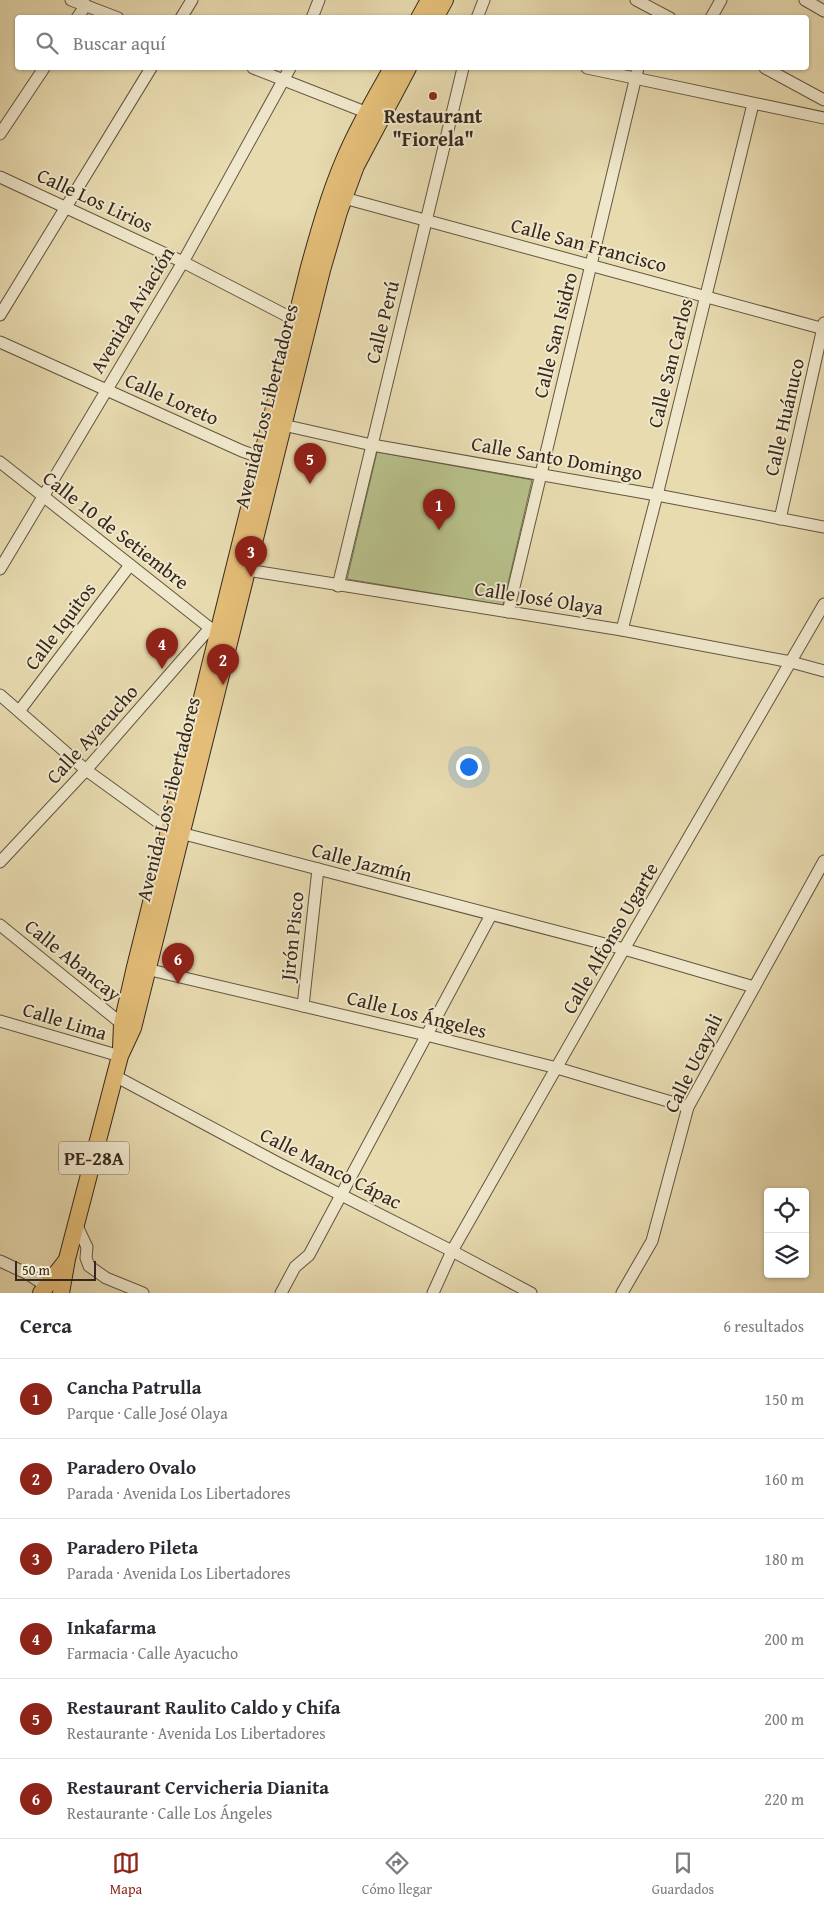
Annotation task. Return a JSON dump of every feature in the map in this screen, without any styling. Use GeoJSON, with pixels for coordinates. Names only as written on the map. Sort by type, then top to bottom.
{"type":"FeatureCollection","features":[{"type":"Feature","properties":{"kind":"highway"},"geometry":{"type":"LineString","coordinates":[[421,15],[429,0]]}},
{"type":"Feature","properties":{"kind":"highway"},"geometry":{"type":"LineString","coordinates":[[437,15],[445,0]]}},
{"type":"Feature","properties":{"kind":"highway","name":"Avenida Los Libertadores"},"geometry":{"type":"LineString","coordinates":[[120,1056],[133,1028],[142,968],[175,832],[220,630],[268,460],[302,322],[322,270],[344,198],[391,70]]}},
{"type":"Feature","properties":{"kind":"highway","name":"Avenida Los Libertadores"},"geometry":{"type":"LineString","coordinates":[[220,630],[247,570],[268,460],[283,425],[326,208],[344,160],[407,70]]}},
{"type":"Feature","properties":{"kind":"highway","name":"Avenida Los Libertadores"},"geometry":{"type":"LineString","coordinates":[[50,1291],[67,1259],[77,1226],[120,1056],[122,1024],[142,968]]}},
{"type":"Feature","properties":{"kind":"street"},"geometry":{"type":"LineString","coordinates":[[71,0],[111,15]]}},
{"type":"Feature","properties":{"kind":"street"},"geometry":{"type":"LineString","coordinates":[[183,15],[192,0]]}},
{"type":"Feature","properties":{"kind":"street"},"geometry":{"type":"LineString","coordinates":[[313,15],[319,0]]}},
{"type":"Feature","properties":{"kind":"street"},"geometry":{"type":"LineString","coordinates":[[479,15],[484,0]]}},
{"type":"Feature","properties":{"kind":"street"},"geometry":{"type":"LineString","coordinates":[[636,0],[653,14]]}},
{"type":"Feature","properties":{"kind":"street"},"geometry":{"type":"LineString","coordinates":[[713,15],[721,0]]}},
{"type":"Feature","properties":{"kind":"street"},"geometry":{"type":"LineString","coordinates":[[805,0],[824,11]]}},
{"type":"Feature","properties":{"kind":"street"},"geometry":{"type":"LineString","coordinates":[[79,15],[86,5]]}},
{"type":"Feature","properties":{"kind":"street"},"geometry":{"type":"LineString","coordinates":[[0,134],[43,70]]}},
{"type":"Feature","properties":{"kind":"street"},"geometry":{"type":"LineString","coordinates":[[0,315],[150,70]]}},
{"type":"Feature","properties":{"kind":"street"},"geometry":{"type":"LineString","coordinates":[[259,70],[374,115]]}},
{"type":"Feature","properties":{"kind":"street","name":"Avenida Aviación"},"geometry":{"type":"LineString","coordinates":[[0,569],[183,262],[289,70]]}},
{"type":"Feature","properties":{"kind":"street","name":"Calle Perú"},"geometry":{"type":"LineString","coordinates":[[338,586],[463,70]]}},
{"type":"Feature","properties":{"kind":"street"},"geometry":{"type":"LineString","coordinates":[[607,70],[637,73],[753,104],[824,118]]}},
{"type":"Feature","properties":{"kind":"street"},"geometry":{"type":"LineString","coordinates":[[769,70],[824,100]]}},
{"type":"Feature","properties":{"kind":"street","name":"Calle San Isidro"},"geometry":{"type":"LineString","coordinates":[[508,612],[637,73]]}},
{"type":"Feature","properties":{"kind":"street","name":"Calle San Carlos"},"geometry":{"type":"LineString","coordinates":[[622,630],[753,104]]}},
{"type":"Feature","properties":{"kind":"street","name":"Calle Los Lirios"},"geometry":{"type":"LineString","coordinates":[[0,177],[183,262],[302,322]]}},
{"type":"Feature","properties":{"kind":"street","name":"Calle San Francisco"},"geometry":{"type":"LineString","coordinates":[[344,198],[706,297],[824,327]]}},
{"type":"Feature","properties":{"kind":"street","name":"Calle Huánuco"},"geometry":{"type":"LineString","coordinates":[[780,519],[824,327]]}},
{"type":"Feature","properties":{"kind":"street","name":"Calle Loreto"},"geometry":{"type":"LineString","coordinates":[[0,342],[268,460]]}},
{"type":"Feature","properties":{"kind":"street","name":"Calle Santo Domingo"},"geometry":{"type":"LineString","coordinates":[[283,425],[372,445],[657,495],[824,527]]}},
{"type":"Feature","properties":{"kind":"street","name":"Calle 10 de Setiembre"},"geometry":{"type":"LineString","coordinates":[[0,462],[130,565],[220,630]]}},
{"type":"Feature","properties":{"kind":"street","name":"Calle Iquitos"},"geometry":{"type":"LineString","coordinates":[[20,710],[130,565]]}},
{"type":"Feature","properties":{"kind":"street","name":"Calle José Olaya"},"geometry":{"type":"LineString","coordinates":[[247,570],[622,630],[791,662],[824,671]]}},
{"type":"Feature","properties":{"kind":"street","name":"Calle Alfonso Ugarte"},"geometry":{"type":"LineString","coordinates":[[433,1293],[452,1251],[824,604]]}},
{"type":"Feature","properties":{"kind":"street","name":"Calle Ayacucho"},"geometry":{"type":"LineString","coordinates":[[0,862],[220,630]]}},
{"type":"Feature","properties":{"kind":"street","name":"Calle Jazmín"},"geometry":{"type":"LineString","coordinates":[[0,695],[20,710],[86,770],[175,832],[491,916],[624,949],[754,987]]}},
{"type":"Feature","properties":{"kind":"street","name":"Calle Ucayali"},"geometry":{"type":"LineString","coordinates":[[622,1293],[652,1241],[688,1107],[824,861]]}},
{"type":"Feature","properties":{"kind":"street","name":"Jirón Pisco"},"geometry":{"type":"LineString","coordinates":[[303,1006],[318,869]]}},
{"type":"Feature","properties":{"kind":"street"},"geometry":{"type":"LineString","coordinates":[[281,1293],[295,1266],[309,1255],[491,916]]}},
{"type":"Feature","properties":{"kind":"street","name":"Calle Abancay"},"geometry":{"type":"LineString","coordinates":[[0,925],[122,1024]]}},
{"type":"Feature","properties":{"kind":"street","name":"Calle Los Ángeles"},"geometry":{"type":"LineString","coordinates":[[142,968],[557,1068],[688,1107]]}},
{"type":"Feature","properties":{"kind":"street","name":"Calle Lima"},"geometry":{"type":"LineString","coordinates":[[0,1021],[120,1056]]}},
{"type":"Feature","properties":{"kind":"street","name":"Calle Manco Cápac"},"geometry":{"type":"LineString","coordinates":[[115,1076],[531,1293]]}},
{"type":"Feature","properties":{"kind":"street"},"geometry":{"type":"LineString","coordinates":[[77,1226],[87,1247],[86,1258],[89,1266],[106,1278],[143,1293]]}},
{"type":"Feature","properties":{"kind":"street"},"geometry":{"type":"LineString","coordinates":[[0,1261],[28,1274],[50,1291]]}},
{"type":"Feature","properties":{"kind":"green space"},"geometry":{"type":"Polygon","coordinates":[[[377,452],[532,480],[503,605],[347,579],[377,452]]]}},
{"type":"Feature","properties":{"kind":"place","name":"Restaurant \"Fiorela\""},"geometry":{"type":"Point","coordinates":[433,96]}},
{"type":"Feature","properties":{"kind":"place","name":"Restaurant Raulito Caldo y Chifa"},"geometry":{"type":"Point","coordinates":[310,484]}},
{"type":"Feature","properties":{"kind":"place","name":"Cancha Patrulla"},"geometry":{"type":"Point","coordinates":[439,530]}},
{"type":"Feature","properties":{"kind":"place","name":"Paradero Pileta"},"geometry":{"type":"Point","coordinates":[251,577]}},
{"type":"Feature","properties":{"kind":"place","name":"Inkafarma"},"geometry":{"type":"Point","coordinates":[162,669]}},
{"type":"Feature","properties":{"kind":"place","name":"Paradero Ovalo"},"geometry":{"type":"Point","coordinates":[223,685]}},
{"type":"Feature","properties":{"kind":"place","name":"Restaurant Cervicheria Dianita"},"geometry":{"type":"Point","coordinates":[178,984]}}]}
